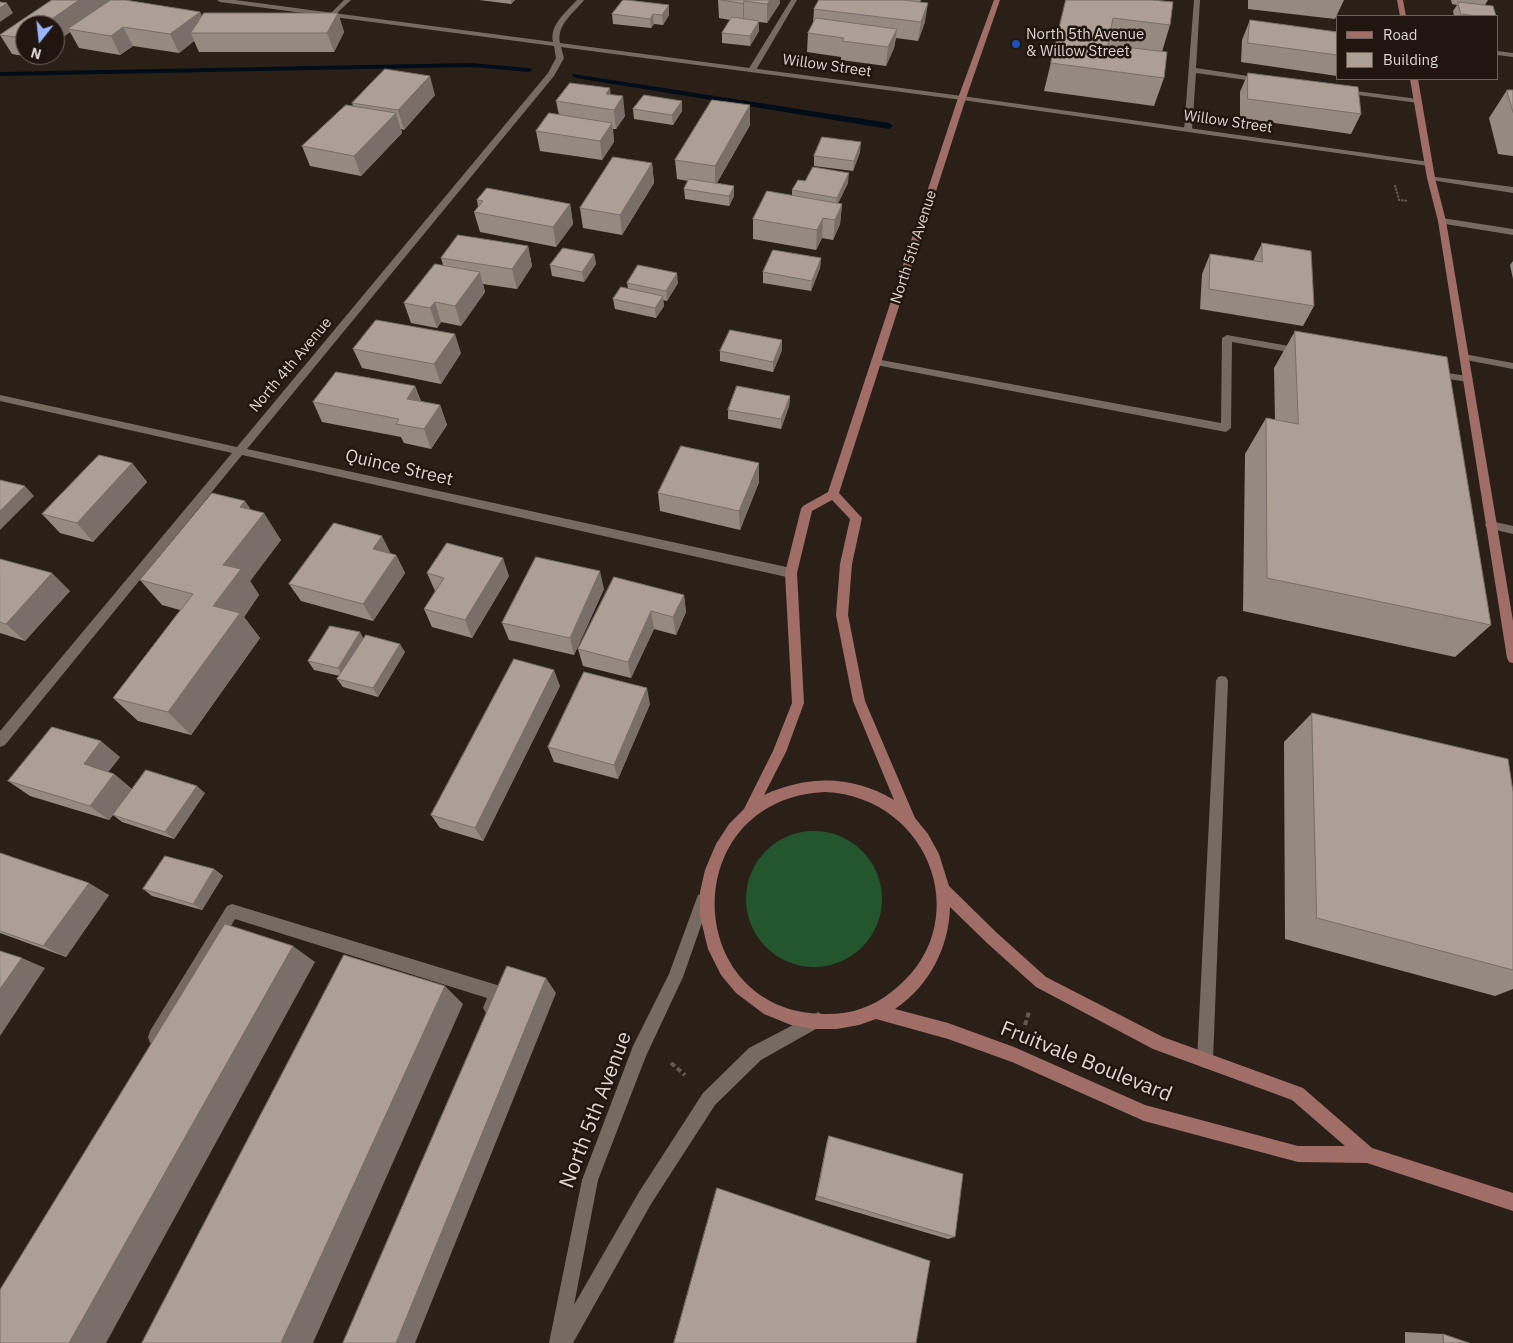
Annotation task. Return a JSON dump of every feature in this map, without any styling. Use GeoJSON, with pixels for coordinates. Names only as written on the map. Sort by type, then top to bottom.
{"type":"FeatureCollection","features":[{"type":"Feature","properties":{"kind":"main road","name":"North 5th Avenue"},"geometry":{"type":"LineString","coordinates":[[833,494],[962,98],[997,0]]}},
{"type":"Feature","properties":{"kind":"main road"},"geometry":{"type":"LineString","coordinates":[[1400,0],[1403,15]]}},
{"type":"Feature","properties":{"kind":"main road"},"geometry":{"type":"LineString","coordinates":[[1414,80],[1431,178],[1442,221],[1513,658]]}},
{"type":"Feature","properties":{"kind":"main road"},"geometry":{"type":"LineString","coordinates":[[751,808],[779,752],[798,703],[790,573],[807,509],[833,494],[856,518],[846,564],[842,615],[860,701],[912,825]]}},
{"type":"Feature","properties":{"kind":"main road","name":"Fruitvale Boulevard"},"geometry":{"type":"LineString","coordinates":[[816,787],[851,791],[883,804],[912,825],[933,855],[945,891],[944,927],[933,961],[910,990],[878,1012],[849,1020],[818,1020],[781,1012],[749,992],[724,965],[708,934],[703,900],[709,863],[726,832],[751,808],[782,792],[816,787]]}},
{"type":"Feature","properties":{"kind":"main road","name":"Fruitvale Boulevard"},"geometry":{"type":"LineString","coordinates":[[945,891],[1040,982],[1159,1043],[1297,1094],[1367,1155]]}},
{"type":"Feature","properties":{"kind":"main road","name":"Fruitvale Boulevard"},"geometry":{"type":"LineString","coordinates":[[878,1012],[948,1031],[1014,1055],[1144,1113],[1298,1154],[1367,1155],[1513,1202]]}},
{"type":"Feature","properties":{"kind":"street","name":"Willow Street"},"geometry":{"type":"LineString","coordinates":[[220,0],[962,98],[1429,164]]}},
{"type":"Feature","properties":{"kind":"street"},"geometry":{"type":"LineString","coordinates":[[332,15],[348,0]]}},
{"type":"Feature","properties":{"kind":"street","name":"North 4th Avenue"},"geometry":{"type":"LineString","coordinates":[[0,741],[551,74],[560,58],[555,35],[562,21],[581,0]]}},
{"type":"Feature","properties":{"kind":"street"},"geometry":{"type":"LineString","coordinates":[[752,70],[794,0]]}},
{"type":"Feature","properties":{"kind":"street"},"geometry":{"type":"LineString","coordinates":[[1188,130],[1197,0]]}},
{"type":"Feature","properties":{"kind":"street"},"geometry":{"type":"LineString","coordinates":[[1498,53],[1513,55]]}},
{"type":"Feature","properties":{"kind":"street"},"geometry":{"type":"LineString","coordinates":[[1192,70],[1270,81]]}},
{"type":"Feature","properties":{"kind":"street"},"geometry":{"type":"LineString","coordinates":[[1339,90],[1418,101]]}},
{"type":"Feature","properties":{"kind":"street"},"geometry":{"type":"LineString","coordinates":[[1431,178],[1513,190]]}},
{"type":"Feature","properties":{"kind":"street"},"geometry":{"type":"LineString","coordinates":[[1442,221],[1513,232]]}},
{"type":"Feature","properties":{"kind":"street"},"geometry":{"type":"LineString","coordinates":[[876,362],[1226,428],[1227,338],[1314,354]]}},
{"type":"Feature","properties":{"kind":"street"},"geometry":{"type":"LineString","coordinates":[[1464,357],[1513,366]]}},
{"type":"Feature","properties":{"kind":"street"},"geometry":{"type":"LineString","coordinates":[[1419,371],[1468,380]]}},
{"type":"Feature","properties":{"kind":"street","name":"Quince Street"},"geometry":{"type":"LineString","coordinates":[[0,398],[790,573]]}},
{"type":"Feature","properties":{"kind":"street"},"geometry":{"type":"LineString","coordinates":[[1491,525],[1513,530]]}},
{"type":"Feature","properties":{"kind":"street"},"geometry":{"type":"LineString","coordinates":[[1206,1060],[1222,681]]}},
{"type":"Feature","properties":{"kind":"street","name":"North 5th Avenue"},"geometry":{"type":"LineString","coordinates":[[558,1343],[590,1180],[639,1052],[675,977],[703,900]]}},
{"type":"Feature","properties":{"kind":"street"},"geometry":{"type":"LineString","coordinates":[[150,1047],[232,911],[497,993],[485,1020]]}},
{"type":"Feature","properties":{"kind":"street"},"geometry":{"type":"LineString","coordinates":[[352,968],[361,950]]}},
{"type":"Feature","properties":{"kind":"street"},"geometry":{"type":"LineString","coordinates":[[563,1343],[645,1198],[709,1099],[755,1054],[818,1020]]}},
{"type":"Feature","properties":{"kind":"path"},"geometry":{"type":"LineString","coordinates":[[1024,1028],[1032,1004]]}},
{"type":"Feature","properties":{"kind":"path"},"geometry":{"type":"LineString","coordinates":[[665,1058],[691,1080]]}},
{"type":"Feature","properties":{"kind":"green space"},"geometry":{"type":"Polygon","coordinates":[[[814,831],[840,836],[862,851],[877,873],[882,899],[877,925],[862,947],[840,962],[814,967],[788,962],[766,947],[751,925],[746,899],[751,873],[766,851],[788,836],[814,831]]]}},
{"type":"Feature","properties":{"kind":"building"},"geometry":{"type":"Polygon","coordinates":[[[52,0],[79,0],[57,15],[30,15],[52,0]]]}},
{"type":"Feature","properties":{"kind":"building"},"geometry":{"type":"Polygon","coordinates":[[[111,0],[125,0],[200,12],[170,34],[123,27],[111,36],[68,29],[111,0]]]}},
{"type":"Feature","properties":{"kind":"building"},"geometry":{"type":"Polygon","coordinates":[[[623,0],[669,5],[662,15],[653,14],[650,19],[612,14],[623,0]]]}},
{"type":"Feature","properties":{"kind":"building"},"geometry":{"type":"Polygon","coordinates":[[[721,0],[770,0],[767,4],[721,0]]]}},
{"type":"Feature","properties":{"kind":"building"},"geometry":{"type":"Polygon","coordinates":[[[819,0],[903,0],[928,3],[921,22],[814,9],[819,0]]]}},
{"type":"Feature","properties":{"kind":"building"},"geometry":{"type":"Polygon","coordinates":[[[1066,0],[1152,0],[1173,2],[1170,25],[1113,18],[1108,45],[1167,52],[1164,78],[1051,63],[1066,0]]]}},
{"type":"Feature","properties":{"kind":"building"},"geometry":{"type":"Polygon","coordinates":[[[0,2],[7,3],[0,8],[0,2]]]}},
{"type":"Feature","properties":{"kind":"building"},"geometry":{"type":"Polygon","coordinates":[[[1458,2],[1493,6],[1496,15],[1470,15],[1461,14],[1458,2]]]}},
{"type":"Feature","properties":{"kind":"building"},"geometry":{"type":"Polygon","coordinates":[[[204,13],[338,13],[327,33],[191,33],[204,13]]]}},
{"type":"Feature","properties":{"kind":"building"},"geometry":{"type":"Polygon","coordinates":[[[732,17],[759,21],[750,36],[722,33],[732,17]]]}},
{"type":"Feature","properties":{"kind":"building"},"geometry":{"type":"Polygon","coordinates":[[[816,18],[897,29],[888,47],[842,41],[844,38],[808,33],[816,18]]]}},
{"type":"Feature","properties":{"kind":"building"},"geometry":{"type":"Polygon","coordinates":[[[1250,20],[1336,32],[1336,55],[1248,43],[1250,20]]]}},
{"type":"Feature","properties":{"kind":"building"},"geometry":{"type":"Polygon","coordinates":[[[15,25],[15,37],[0,35],[15,25]]]}},
{"type":"Feature","properties":{"kind":"building"},"geometry":{"type":"Polygon","coordinates":[[[385,69],[430,76],[398,110],[352,103],[385,69]]]}},
{"type":"Feature","properties":{"kind":"building"},"geometry":{"type":"Polygon","coordinates":[[[1248,73],[1358,87],[1361,114],[1248,99],[1248,73]]]}},
{"type":"Feature","properties":{"kind":"building"},"geometry":{"type":"Polygon","coordinates":[[[570,83],[610,88],[606,94],[623,96],[614,110],[556,101],[570,83]]]}},
{"type":"Feature","properties":{"kind":"building"},"geometry":{"type":"Polygon","coordinates":[[[1507,90],[1513,90],[1513,112],[1507,90]]]}},
{"type":"Feature","properties":{"kind":"building"},"geometry":{"type":"Polygon","coordinates":[[[644,95],[682,101],[672,115],[633,109],[644,95]]]}},
{"type":"Feature","properties":{"kind":"building"},"geometry":{"type":"Polygon","coordinates":[[[712,100],[750,105],[715,166],[675,160],[712,100]]]}},
{"type":"Feature","properties":{"kind":"building"},"geometry":{"type":"Polygon","coordinates":[[[346,105],[396,113],[354,156],[302,146],[346,105]]]}},
{"type":"Feature","properties":{"kind":"building"},"geometry":{"type":"Polygon","coordinates":[[[549,113],[612,123],[600,141],[536,131],[549,113]]]}},
{"type":"Feature","properties":{"kind":"building"},"geometry":{"type":"Polygon","coordinates":[[[822,137],[861,142],[854,161],[814,156],[822,137]]]}},
{"type":"Feature","properties":{"kind":"building"},"geometry":{"type":"Polygon","coordinates":[[[613,157],[652,163],[620,215],[580,208],[613,157]]]}},
{"type":"Feature","properties":{"kind":"building"},"geometry":{"type":"Polygon","coordinates":[[[813,167],[849,173],[837,198],[792,190],[798,180],[805,181],[813,167]]]}},
{"type":"Feature","properties":{"kind":"building"},"geometry":{"type":"Polygon","coordinates":[[[689,179],[734,186],[729,196],[684,189],[689,179]]]}},
{"type":"Feature","properties":{"kind":"building"},"geometry":{"type":"Polygon","coordinates":[[[487,188],[570,204],[553,227],[474,212],[483,201],[477,200],[487,188]]]}},
{"type":"Feature","properties":{"kind":"building"},"geometry":{"type":"Polygon","coordinates":[[[767,191],[842,204],[835,220],[823,218],[817,230],[753,219],[767,191]]]}},
{"type":"Feature","properties":{"kind":"building"},"geometry":{"type":"Polygon","coordinates":[[[458,235],[528,246],[512,269],[441,258],[458,235]]]}},
{"type":"Feature","properties":{"kind":"building"},"geometry":{"type":"Polygon","coordinates":[[[1262,243],[1311,251],[1314,306],[1209,289],[1210,254],[1262,262],[1262,243]]]}},
{"type":"Feature","properties":{"kind":"building"},"geometry":{"type":"Polygon","coordinates":[[[563,248],[594,254],[582,272],[550,265],[563,248]]]}},
{"type":"Feature","properties":{"kind":"building"},"geometry":{"type":"Polygon","coordinates":[[[773,250],[821,258],[812,281],[763,272],[773,250]]]}},
{"type":"Feature","properties":{"kind":"building"},"geometry":{"type":"Polygon","coordinates":[[[435,264],[480,272],[455,306],[435,302],[430,308],[404,303],[435,264]]]}},
{"type":"Feature","properties":{"kind":"building"},"geometry":{"type":"Polygon","coordinates":[[[638,265],[677,273],[666,291],[627,283],[638,265]]]}},
{"type":"Feature","properties":{"kind":"building"},"geometry":{"type":"Polygon","coordinates":[[[621,287],[663,296],[655,308],[613,299],[621,287]]]}},
{"type":"Feature","properties":{"kind":"building"},"geometry":{"type":"Polygon","coordinates":[[[376,320],[455,334],[434,364],[353,349],[376,320]]]}},
{"type":"Feature","properties":{"kind":"building"},"geometry":{"type":"Polygon","coordinates":[[[730,330],[782,340],[773,362],[720,351],[730,330]]]}},
{"type":"Feature","properties":{"kind":"building"},"geometry":{"type":"Polygon","coordinates":[[[1295,331],[1447,357],[1491,625],[1267,578],[1266,418],[1298,424],[1295,331]]]}},
{"type":"Feature","properties":{"kind":"building"},"geometry":{"type":"Polygon","coordinates":[[[336,372],[415,386],[407,399],[440,405],[424,429],[396,424],[399,419],[313,402],[336,372]]]}},
{"type":"Feature","properties":{"kind":"building"},"geometry":{"type":"Polygon","coordinates":[[[737,386],[790,396],[781,419],[728,410],[737,386]]]}},
{"type":"Feature","properties":{"kind":"building"},"geometry":{"type":"Polygon","coordinates":[[[681,446],[759,463],[739,511],[658,493],[681,446]]]}},
{"type":"Feature","properties":{"kind":"building"},"geometry":{"type":"Polygon","coordinates":[[[99,455],[132,463],[77,523],[42,514],[99,455]]]}},
{"type":"Feature","properties":{"kind":"building"},"geometry":{"type":"Polygon","coordinates":[[[0,480],[25,486],[0,511],[0,480]]]}},
{"type":"Feature","properties":{"kind":"building"},"geometry":{"type":"Polygon","coordinates":[[[212,493],[245,501],[240,507],[264,513],[223,565],[241,569],[213,606],[240,613],[168,712],[113,698],[193,594],[140,580],[212,493]]]}},
{"type":"Feature","properties":{"kind":"building"},"geometry":{"type":"Polygon","coordinates":[[[334,523],[382,536],[373,549],[396,555],[363,604],[289,584],[334,523]]]}},
{"type":"Feature","properties":{"kind":"building"},"geometry":{"type":"Polygon","coordinates":[[[447,543],[503,558],[465,620],[424,609],[444,578],[427,573],[447,543]]]}},
{"type":"Feature","properties":{"kind":"building"},"geometry":{"type":"Polygon","coordinates":[[[536,557],[600,571],[570,638],[502,623],[536,557]]]}},
{"type":"Feature","properties":{"kind":"building"},"geometry":{"type":"Polygon","coordinates":[[[0,559],[52,573],[6,624],[0,622],[0,559]]]}},
{"type":"Feature","properties":{"kind":"building"},"geometry":{"type":"Polygon","coordinates":[[[614,577],[684,595],[673,617],[651,611],[628,662],[578,649],[614,577]]]}},
{"type":"Feature","properties":{"kind":"building"},"geometry":{"type":"Polygon","coordinates":[[[330,626],[360,632],[338,668],[308,661],[330,626]]]}},
{"type":"Feature","properties":{"kind":"building"},"geometry":{"type":"Polygon","coordinates":[[[366,635],[400,644],[373,688],[337,679],[366,635]]]}},
{"type":"Feature","properties":{"kind":"building"},"geometry":{"type":"Polygon","coordinates":[[[514,659],[554,670],[475,828],[431,815],[514,659]]]}},
{"type":"Feature","properties":{"kind":"building"},"geometry":{"type":"Polygon","coordinates":[[[584,672],[647,688],[614,765],[548,747],[584,672]]]}},
{"type":"Feature","properties":{"kind":"building"},"geometry":{"type":"Polygon","coordinates":[[[1312,713],[1508,759],[1513,792],[1513,970],[1317,918],[1312,713]]]}},
{"type":"Feature","properties":{"kind":"building"},"geometry":{"type":"Polygon","coordinates":[[[52,727],[101,741],[84,764],[114,774],[90,806],[8,781],[52,727]]]}},
{"type":"Feature","properties":{"kind":"building"},"geometry":{"type":"Polygon","coordinates":[[[146,770],[197,786],[165,832],[113,815],[146,770]]]}},
{"type":"Feature","properties":{"kind":"building"},"geometry":{"type":"Polygon","coordinates":[[[0,853],[89,883],[43,946],[0,931],[0,853]]]}},
{"type":"Feature","properties":{"kind":"building"},"geometry":{"type":"Polygon","coordinates":[[[165,856],[214,869],[193,904],[143,889],[165,856]]]}},
{"type":"Feature","properties":{"kind":"building"},"geometry":{"type":"Polygon","coordinates":[[[225,924],[293,946],[69,1343],[0,1343],[0,1290],[225,924]]]}},
{"type":"Feature","properties":{"kind":"building"},"geometry":{"type":"Polygon","coordinates":[[[0,951],[22,958],[0,989],[0,951]]]}},
{"type":"Feature","properties":{"kind":"building"},"geometry":{"type":"Polygon","coordinates":[[[344,955],[445,986],[281,1343],[142,1343],[344,955]]]}},
{"type":"Feature","properties":{"kind":"building"},"geometry":{"type":"Polygon","coordinates":[[[507,966],[546,978],[396,1343],[343,1343],[507,966]]]}},
{"type":"Feature","properties":{"kind":"building"},"geometry":{"type":"Polygon","coordinates":[[[829,1136],[963,1174],[955,1237],[817,1196],[829,1136]]]}},
{"type":"Feature","properties":{"kind":"building"},"geometry":{"type":"Polygon","coordinates":[[[717,1188],[930,1261],[916,1343],[674,1343],[717,1188]]]}},
{"type":"Feature","properties":{"kind":"building"},"geometry":{"type":"Polygon","coordinates":[[[1443,1334],[1469,1343],[1444,1343],[1443,1334]]]}},
{"type":"Feature","properties":{"kind":"waterway"},"geometry":{"type":"LineString","coordinates":[[0,74],[471,65],[529,70]]}},
{"type":"Feature","properties":{"kind":"waterway"},"geometry":{"type":"LineString","coordinates":[[576,76],[889,126]]}},
{"type":"Feature","properties":{"kind":"place","name":"North 5th Avenue & Willow Street"},"geometry":{"type":"Point","coordinates":[1016,44]}}]}
